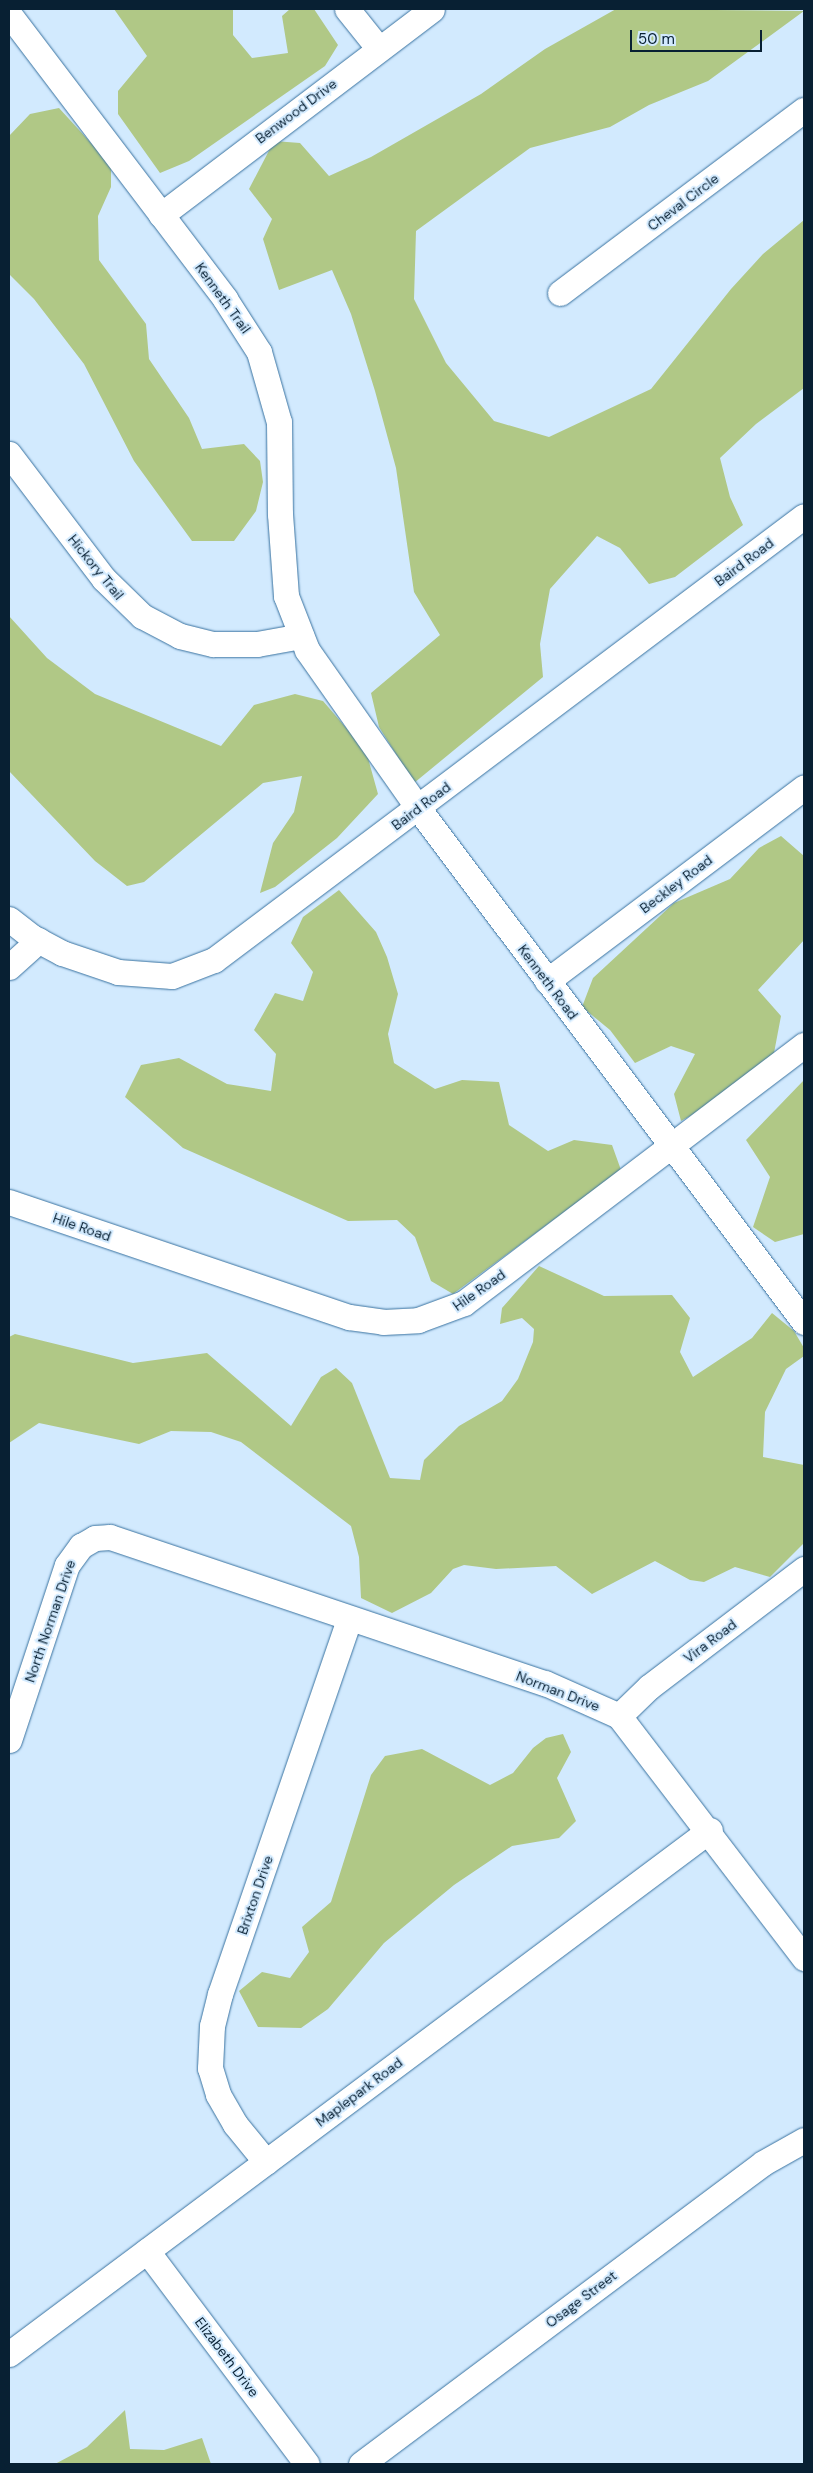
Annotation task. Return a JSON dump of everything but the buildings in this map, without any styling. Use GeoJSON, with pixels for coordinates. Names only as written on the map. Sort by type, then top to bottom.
{"type":"FeatureCollection","features":[{"type":"Feature","properties":{"kind":"street"},"geometry":{"type":"LineString","coordinates":[[347,9],[379,49]]}},
{"type":"Feature","properties":{"kind":"street","name":"Benwood Drive"},"geometry":{"type":"LineString","coordinates":[[161,215],[432,9]]}},
{"type":"Feature","properties":{"kind":"street","name":"Kenneth Trail"},"geometry":{"type":"LineString","coordinates":[[9,14],[248,331],[268,375],[279,422],[283,572],[286,596],[301,636]]}},
{"type":"Feature","properties":{"kind":"street","name":"Cheval Circle"},"geometry":{"type":"LineString","coordinates":[[560,293],[804,110]]}},
{"type":"Feature","properties":{"kind":"street","name":"Hickory Trail"},"geometry":{"type":"LineString","coordinates":[[9,454],[104,579],[142,616],[180,636],[213,644],[257,644],[301,636]]}},
{"type":"Feature","properties":{"kind":"street","name":"Baird Road"},"geometry":{"type":"LineString","coordinates":[[9,919],[62,953],[118,972],[172,976],[193,970],[245,940],[804,516]]}},
{"type":"Feature","properties":{"kind":"street","name":"Kenneth Road"},"geometry":{"type":"LineString","coordinates":[[301,636],[326,680],[418,808],[804,1322]]}},
{"type":"Feature","properties":{"kind":"street","name":"Beckley Road"},"geometry":{"type":"LineString","coordinates":[[547,981],[804,787]]}},
{"type":"Feature","properties":{"kind":"street"},"geometry":{"type":"LineString","coordinates":[[9,966],[39,940]]}},
{"type":"Feature","properties":{"kind":"street","name":"Hile Road"},"geometry":{"type":"LineString","coordinates":[[9,1202],[348,1317],[397,1322],[433,1316],[464,1304],[804,1045]]}},
{"type":"Feature","properties":{"kind":"street","name":"North Norman Drive"},"geometry":{"type":"LineString","coordinates":[[9,1740],[67,1565],[81,1546],[95,1538],[110,1537],[207,1570]]}},
{"type":"Feature","properties":{"kind":"street","name":"Vira Road"},"geometry":{"type":"LineString","coordinates":[[619,1716],[649,1687],[804,1569]]}},
{"type":"Feature","properties":{"kind":"street","name":"Norman Drive"},"geometry":{"type":"LineString","coordinates":[[207,1570],[545,1683],[619,1716],[710,1830],[804,1958]]}},
{"type":"Feature","properties":{"kind":"street","name":"Brixton Drive"},"geometry":{"type":"LineString","coordinates":[[266,2162],[235,2124],[218,2094],[210,2068],[212,2026],[220,1994],[349,1619]]}},
{"type":"Feature","properties":{"kind":"street","name":"Maplepark Road"},"geometry":{"type":"LineString","coordinates":[[9,2354],[710,1830]]}},
{"type":"Feature","properties":{"kind":"street","name":"Osage Street"},"geometry":{"type":"LineString","coordinates":[[361,2464],[763,2163],[804,2140]]}},
{"type":"Feature","properties":{"kind":"street","name":"Elizabeth Drive"},"geometry":{"type":"LineString","coordinates":[[147,2251],[307,2464]]}},
{"type":"Feature","properties":{"kind":"green space"},"geometry":{"type":"Polygon","coordinates":[[[114,9],[233,9],[233,35],[252,58],[288,53],[282,16],[290,9],[314,9],[338,45],[325,66],[189,161],[160,173],[118,114],[118,91],[147,56],[114,9]]]}},
{"type":"Feature","properties":{"kind":"green space"},"geometry":{"type":"Polygon","coordinates":[[[616,9],[804,11],[708,81],[649,105],[610,127],[530,148],[416,231],[414,299],[446,363],[494,421],[549,437],[651,389],[731,289],[763,254],[804,220],[804,388],[756,424],[720,458],[730,497],[743,525],[675,577],[649,584],[620,548],[597,536],[550,589],[540,644],[543,677],[414,783],[379,727],[371,693],[440,635],[414,592],[396,468],[375,391],[351,314],[332,270],[279,290],[263,239],[272,219],[249,189],[274,141],[300,143],[329,176],[371,157],[481,94],[545,49],[616,9]]]}},
{"type":"Feature","properties":{"kind":"green space"},"geometry":{"type":"Polygon","coordinates":[[[59,108],[111,165],[111,187],[98,216],[99,260],[146,324],[149,359],[189,418],[202,449],[244,444],[260,461],[263,482],[256,511],[234,541],[192,541],[134,461],[84,364],[34,299],[9,274],[9,136],[30,114],[59,108]]]}},
{"type":"Feature","properties":{"kind":"green space"},"geometry":{"type":"Polygon","coordinates":[[[9,616],[47,658],[95,694],[221,746],[254,705],[295,694],[323,701],[366,751],[378,794],[337,838],[275,887],[260,893],[273,843],[294,812],[302,776],[263,783],[144,882],[127,886],[95,861],[9,771],[9,616]]]}},
{"type":"Feature","properties":{"kind":"green space"},"geometry":{"type":"Polygon","coordinates":[[[781,836],[804,856],[804,940],[758,990],[781,1016],[774,1053],[710,1105],[681,1121],[674,1094],[695,1054],[671,1046],[635,1063],[610,1030],[582,1007],[593,978],[674,903],[730,879],[759,848],[781,836]]]}},
{"type":"Feature","properties":{"kind":"green space"},"geometry":{"type":"Polygon","coordinates":[[[339,890],[376,932],[387,957],[398,994],[388,1034],[394,1063],[435,1089],[462,1080],[499,1082],[509,1125],[548,1151],[574,1140],[612,1145],[621,1170],[453,1294],[431,1281],[415,1237],[397,1220],[348,1221],[183,1148],[125,1097],[141,1065],[179,1058],[227,1084],[271,1091],[276,1054],[254,1030],[275,993],[303,1001],[313,972],[291,943],[303,917],[339,890]]]}},
{"type":"Feature","properties":{"kind":"green space"},"geometry":{"type":"Polygon","coordinates":[[[804,1080],[804,1234],[775,1242],[753,1227],[770,1177],[746,1140],[804,1080]]]}},
{"type":"Feature","properties":{"kind":"green space"},"geometry":{"type":"Polygon","coordinates":[[[539,1266],[604,1296],[672,1295],[690,1318],[680,1352],[693,1377],[752,1338],[772,1313],[794,1331],[804,1348],[804,1356],[786,1369],[765,1412],[763,1457],[804,1465],[804,1543],[770,1577],[735,1567],[704,1582],[690,1580],[655,1561],[592,1594],[556,1566],[496,1569],[464,1565],[453,1569],[431,1593],[392,1613],[361,1598],[359,1557],[351,1526],[241,1442],[211,1432],[171,1431],[139,1444],[39,1423],[9,1443],[9,1337],[15,1334],[133,1363],[207,1353],[291,1426],[321,1377],[336,1368],[352,1383],[390,1478],[420,1480],[424,1460],[459,1426],[502,1401],[518,1379],[533,1342],[534,1329],[522,1318],[500,1324],[502,1308],[539,1266]]]}},
{"type":"Feature","properties":{"kind":"green space"},"geometry":{"type":"Polygon","coordinates":[[[563,1734],[571,1752],[557,1778],[576,1821],[559,1838],[512,1846],[454,1885],[384,1943],[328,2009],[301,2028],[258,2027],[239,1991],[262,1972],[290,1978],[309,1952],[302,1927],[331,1902],[371,1775],[385,1756],[422,1749],[490,1785],[513,1773],[533,1748],[546,1738],[563,1734]]]}},
{"type":"Feature","properties":{"kind":"green space"},"geometry":{"type":"Polygon","coordinates":[[[125,2410],[130,2449],[164,2450],[202,2438],[211,2464],[55,2464],[87,2447],[125,2410]]]}}]}
